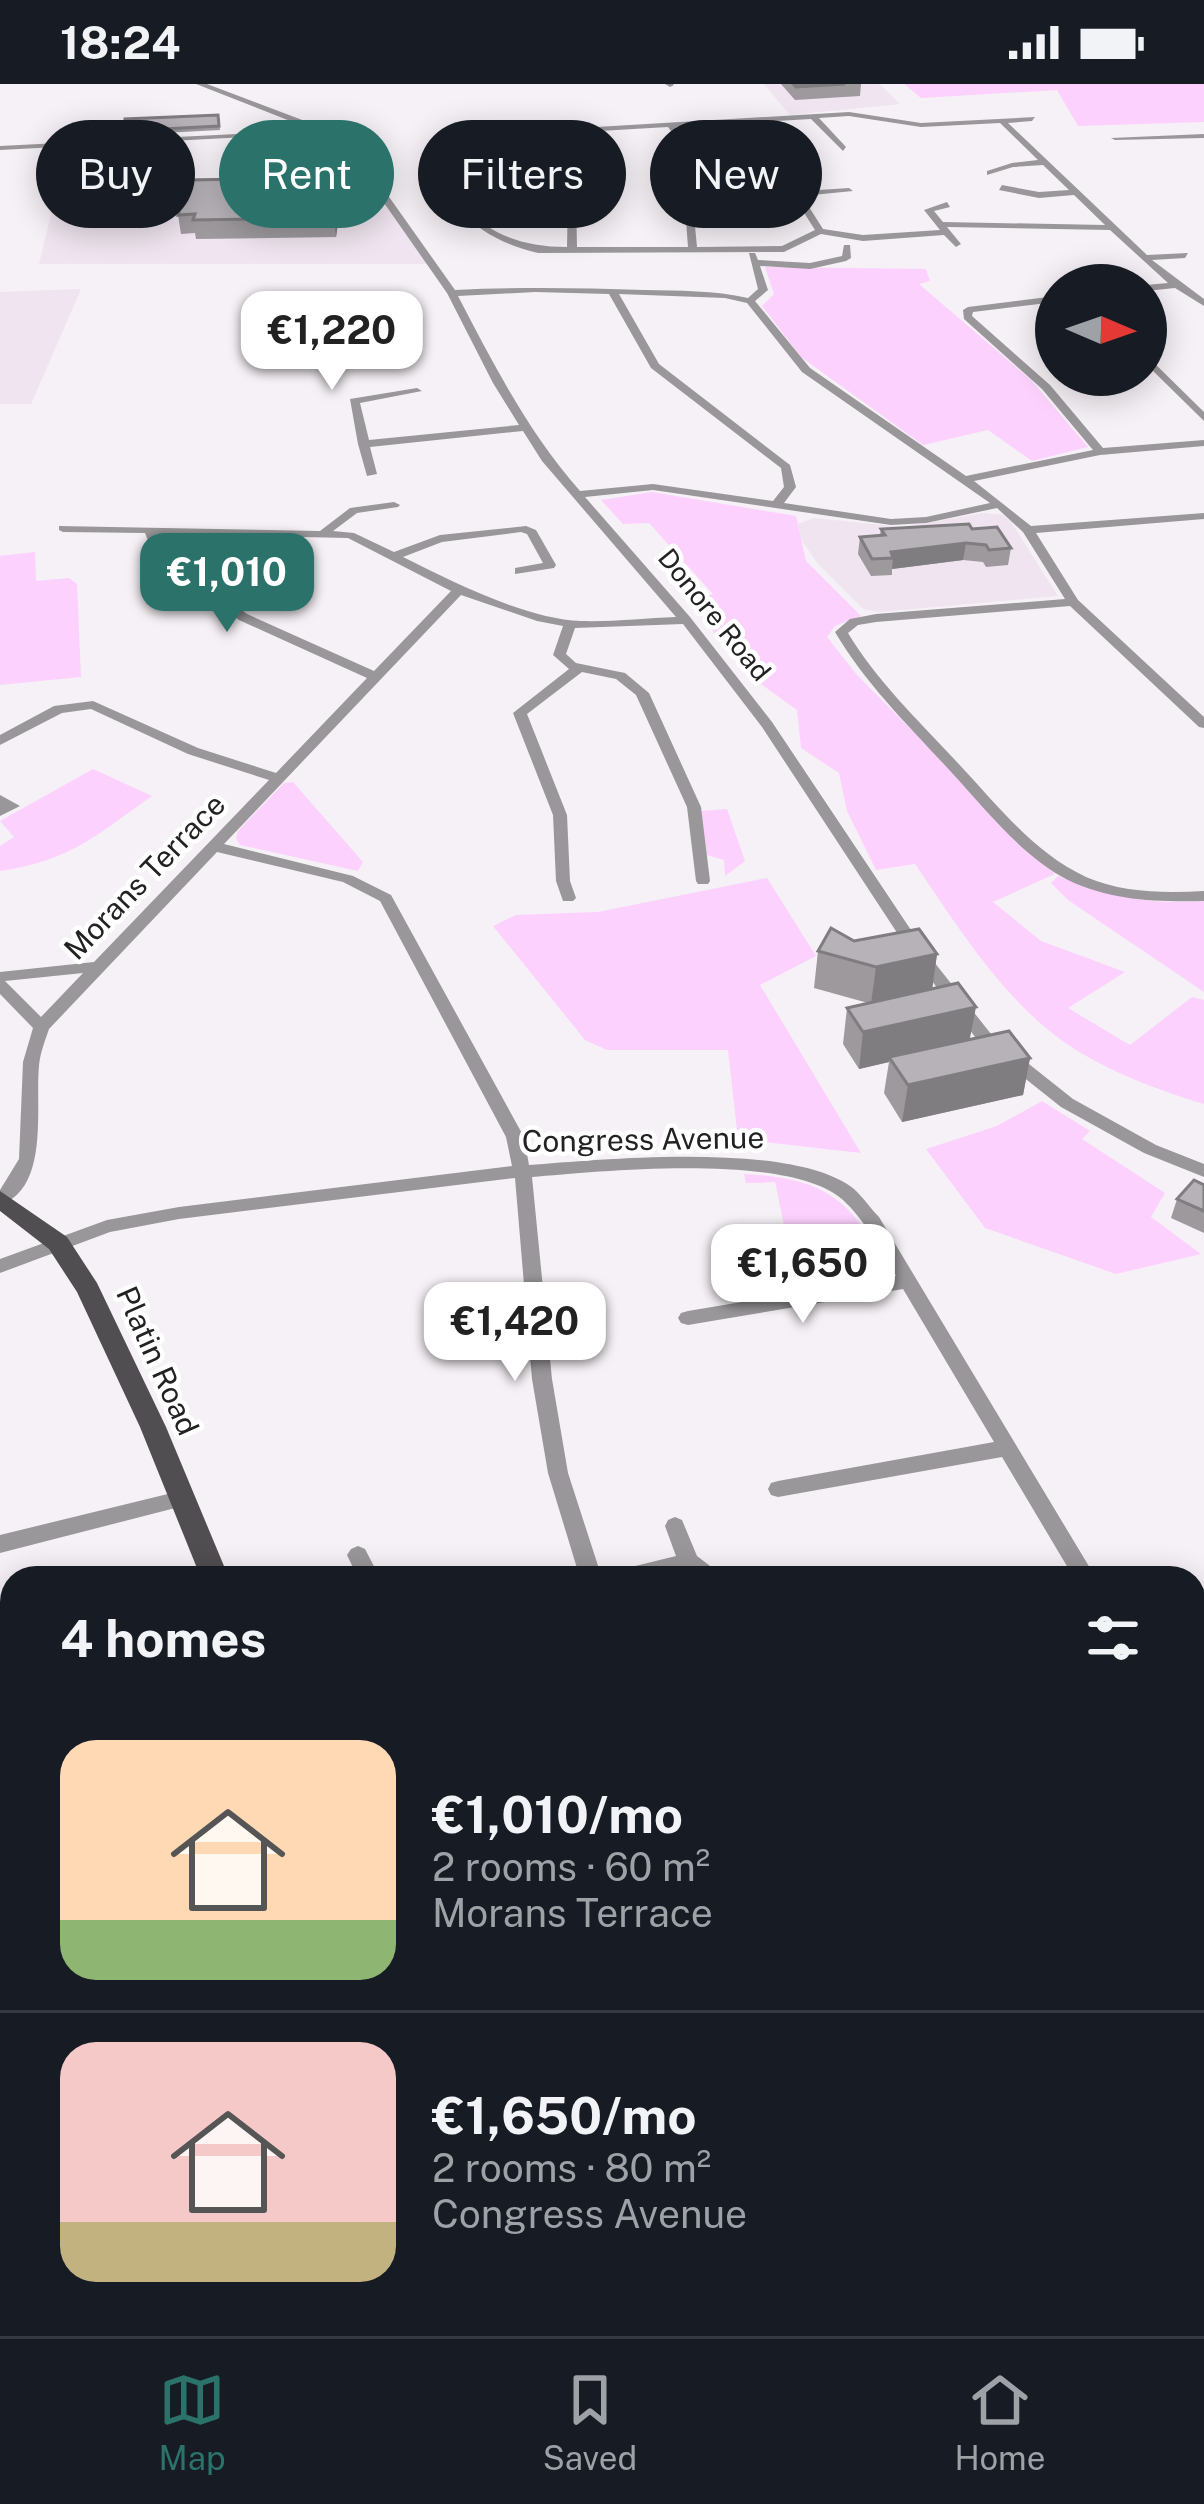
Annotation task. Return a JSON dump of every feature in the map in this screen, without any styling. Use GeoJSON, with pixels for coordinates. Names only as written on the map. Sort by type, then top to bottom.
{"type":"FeatureCollection","features":[{"type":"Feature","properties":{"kind":"main road","name":"Platin Road"},"geometry":{"type":"LineString","coordinates":[[0,1199],[58,1243],[88,1289],[154,1427],[209,1566]]}},
{"type":"Feature","properties":{"kind":"street","name":"Donore Road"},"geometry":{"type":"LineString","coordinates":[[200,84],[296,120]]}},
{"type":"Feature","properties":{"kind":"street"},"geometry":{"type":"LineString","coordinates":[[754,120],[856,114],[921,125],[1032,119]]}},
{"type":"Feature","properties":{"kind":"street"},"geometry":{"type":"LineString","coordinates":[[813,116],[843,149]]}},
{"type":"Feature","properties":{"kind":"street"},"geometry":{"type":"LineString","coordinates":[[1002,121],[1144,257],[1204,303]]}},
{"type":"Feature","properties":{"kind":"street"},"geometry":{"type":"LineString","coordinates":[[911,135],[908,130],[921,125]]}},
{"type":"Feature","properties":{"kind":"street"},"geometry":{"type":"LineString","coordinates":[[0,148],[219,136]]}},
{"type":"Feature","properties":{"kind":"street"},"geometry":{"type":"LineString","coordinates":[[1192,136],[1204,150]]}},
{"type":"Feature","properties":{"kind":"street"},"geometry":{"type":"LineString","coordinates":[[1114,138],[1204,136]]}},
{"type":"Feature","properties":{"kind":"street"},"geometry":{"type":"LineString","coordinates":[[990,173],[1045,162]]}},
{"type":"Feature","properties":{"kind":"street"},"geometry":{"type":"LineString","coordinates":[[1002,188],[1039,194],[1077,192]]}},
{"type":"Feature","properties":{"kind":"street"},"geometry":{"type":"LineString","coordinates":[[822,193],[849,191]]}},
{"type":"Feature","properties":{"kind":"street"},"geometry":{"type":"LineString","coordinates":[[947,205],[928,210],[956,244]]}},
{"type":"Feature","properties":{"kind":"street","name":"Donore Road"},"geometry":{"type":"LineString","coordinates":[[394,211],[452,293],[526,428],[767,724],[909,953],[985,1038],[1038,1083],[1150,1149],[1204,1171]]}},
{"type":"Feature","properties":{"kind":"street"},"geometry":{"type":"LineString","coordinates":[[486,228],[495,238],[524,248],[751,250],[795,247],[820,231],[863,238],[1012,222],[1048,231],[1113,227]]}},
{"type":"Feature","properties":{"kind":"street"},"geometry":{"type":"LineString","coordinates":[[572,228],[572,250]]}},
{"type":"Feature","properties":{"kind":"street"},"geometry":{"type":"LineString","coordinates":[[691,228],[693,250]]}},
{"type":"Feature","properties":{"kind":"street"},"geometry":{"type":"LineString","coordinates":[[756,263],[832,264],[846,258],[847,247]]}},
{"type":"Feature","properties":{"kind":"street"},"geometry":{"type":"LineString","coordinates":[[750,302],[763,290],[751,250]]}},
{"type":"Feature","properties":{"kind":"street"},"geometry":{"type":"LineString","coordinates":[[1144,257],[1185,255]]}},
{"type":"Feature","properties":{"kind":"street"},"geometry":{"type":"LineString","coordinates":[[1167,286],[1177,285]]}},
{"type":"Feature","properties":{"kind":"street"},"geometry":{"type":"LineString","coordinates":[[452,293],[612,291],[725,295],[750,302],[806,370],[968,479],[1028,530],[1073,602],[1204,724]]}},
{"type":"Feature","properties":{"kind":"street"},"geometry":{"type":"LineString","coordinates":[[612,291],[655,367],[786,467],[790,487],[775,507]]}},
{"type":"Feature","properties":{"kind":"street"},"geometry":{"type":"LineString","coordinates":[[1035,302],[968,310],[967,317],[1035,377]]}},
{"type":"Feature","properties":{"kind":"street"},"geometry":{"type":"LineString","coordinates":[[1167,380],[1204,418]]}},
{"type":"Feature","properties":{"kind":"street"},"geometry":{"type":"LineString","coordinates":[[371,473],[354,401],[417,392]]}},
{"type":"Feature","properties":{"kind":"street"},"geometry":{"type":"LineString","coordinates":[[1053,396],[1100,452]]}},
{"type":"Feature","properties":{"kind":"street"},"geometry":{"type":"LineString","coordinates":[[363,444],[526,428]]}},
{"type":"Feature","properties":{"kind":"street"},"geometry":{"type":"LineString","coordinates":[[968,479],[1100,452],[1204,443]]}},
{"type":"Feature","properties":{"kind":"street"},"geometry":{"type":"LineString","coordinates":[[581,494],[640,486],[891,522],[926,520],[999,504]]}},
{"type":"Feature","properties":{"kind":"street"},"geometry":{"type":"LineString","coordinates":[[326,513],[394,505]]}},
{"type":"Feature","properties":{"kind":"street"},"geometry":{"type":"LineString","coordinates":[[326,531],[354,510]]}},
{"type":"Feature","properties":{"kind":"street"},"geometry":{"type":"LineString","coordinates":[[1028,530],[1204,516]]}},
{"type":"Feature","properties":{"kind":"street"},"geometry":{"type":"LineString","coordinates":[[63,528],[326,531],[366,540],[459,590],[508,609],[570,625],[686,620]]}},
{"type":"Feature","properties":{"kind":"street"},"geometry":{"type":"LineString","coordinates":[[398,555],[440,539],[522,528],[532,532],[550,565],[519,571]]}},
{"type":"Feature","properties":{"kind":"street"},"geometry":{"type":"LineString","coordinates":[[149,530],[158,550],[243,617],[373,676]]}},
{"type":"Feature","properties":{"kind":"street","name":"Morans Terrace"},"geometry":{"type":"LineString","coordinates":[[41,1027],[459,590]]}},
{"type":"Feature","properties":{"kind":"street"},"geometry":{"type":"LineString","coordinates":[[1073,602],[876,618],[854,622],[841,632],[857,659],[1045,859],[1096,886],[1140,895],[1204,896]]}},
{"type":"Feature","properties":{"kind":"street"},"geometry":{"type":"LineString","coordinates":[[570,625],[558,650],[579,668],[620,676],[642,693],[694,807],[703,880]]}},
{"type":"Feature","properties":{"kind":"street"},"geometry":{"type":"LineString","coordinates":[[568,898],[562,881],[560,815],[520,713],[579,668]]}},
{"type":"Feature","properties":{"kind":"street"},"geometry":{"type":"LineString","coordinates":[[0,740],[59,709],[93,705],[193,751],[276,778]]}},
{"type":"Feature","properties":{"kind":"street"},"geometry":{"type":"LineString","coordinates":[[0,799],[13,806],[0,812]]}},
{"type":"Feature","properties":{"kind":"street"},"geometry":{"type":"LineString","coordinates":[[212,846],[348,879],[386,898],[515,1137],[552,1438],[588,1566]]}},
{"type":"Feature","properties":{"kind":"street"},"geometry":{"type":"LineString","coordinates":[[0,981],[96,968]]}},
{"type":"Feature","properties":{"kind":"street"},"geometry":{"type":"LineString","coordinates":[[0,981],[41,1027],[31,1062],[28,1159],[24,1173],[0,1199]]}},
{"type":"Feature","properties":{"kind":"street","name":"Congress Avenue"},"geometry":{"type":"LineString","coordinates":[[0,1266],[107,1226],[522,1170],[705,1163],[764,1165],[815,1175],[860,1205],[1078,1566]]}},
{"type":"Feature","properties":{"kind":"street"},"geometry":{"type":"LineString","coordinates":[[688,1318],[909,1281]]}},
{"type":"Feature","properties":{"kind":"street"},"geometry":{"type":"LineString","coordinates":[[778,1490],[1006,1448]]}},
{"type":"Feature","properties":{"kind":"street"},"geometry":{"type":"LineString","coordinates":[[0,1544],[180,1499]]}},
{"type":"Feature","properties":{"kind":"street"},"geometry":{"type":"LineString","coordinates":[[675,1526],[694,1566]]}},
{"type":"Feature","properties":{"kind":"street"},"geometry":{"type":"LineString","coordinates":[[358,1555],[363,1566]]}},
{"type":"Feature","properties":{"kind":"street"},"geometry":{"type":"LineString","coordinates":[[672,1566],[689,1562]]}},
{"type":"Feature","properties":{"kind":"shaded area"},"geometry":{"type":"Polygon","coordinates":[[[764,84],[879,84],[900,104],[790,115],[764,84]]]}},
{"type":"Feature","properties":{"kind":"shaded area"},"geometry":{"type":"Polygon","coordinates":[[[904,84],[1204,84],[1204,122],[1078,126],[1057,90],[921,98],[904,84]]]}},
{"type":"Feature","properties":{"kind":"shaded area"},"geometry":{"type":"Polygon","coordinates":[[[219,178],[219,228],[394,228],[394,214],[434,264],[39,264],[48,228],[195,228],[195,179],[219,178]]]}},
{"type":"Feature","properties":{"kind":"shaded area"},"geometry":{"type":"Polygon","coordinates":[[[765,267],[926,269],[930,281],[919,284],[1031,380],[1035,396],[1045,396],[1088,447],[1032,461],[988,430],[923,445],[801,357],[762,306],[774,294],[765,267]]]}},
{"type":"Feature","properties":{"kind":"shaded area"},"geometry":{"type":"Polygon","coordinates":[[[81,289],[31,404],[0,404],[0,292],[81,289]]]}},
{"type":"Feature","properties":{"kind":"shaded area"},"geometry":{"type":"Polygon","coordinates":[[[652,492],[796,516],[806,561],[861,616],[835,626],[827,637],[857,675],[1055,874],[993,902],[1041,941],[1125,972],[1068,1008],[1130,1045],[1192,997],[1204,1000],[1204,1104],[1122,1074],[1064,1042],[992,972],[915,864],[876,870],[847,811],[839,773],[801,748],[797,710],[747,674],[690,602],[713,594],[649,523],[623,524],[601,500],[652,492]]]}},
{"type":"Feature","properties":{"kind":"shaded area"},"geometry":{"type":"Polygon","coordinates":[[[984,513],[1003,515],[1011,522],[1058,596],[880,612],[863,609],[818,564],[801,539],[798,524],[814,518],[902,527],[984,513]]]}},
{"type":"Feature","properties":{"kind":"shaded area"},"geometry":{"type":"Polygon","coordinates":[[[180,533],[248,535],[191,561],[164,545],[180,533]]]}},
{"type":"Feature","properties":{"kind":"shaded area"},"geometry":{"type":"Polygon","coordinates":[[[35,552],[36,581],[69,578],[77,584],[81,677],[0,685],[0,556],[35,552]]]}},
{"type":"Feature","properties":{"kind":"shaded area"},"geometry":{"type":"Polygon","coordinates":[[[93,769],[152,796],[65,853],[0,871],[0,846],[14,837],[0,821],[93,769]]]}},
{"type":"Feature","properties":{"kind":"shaded area"},"geometry":{"type":"Polygon","coordinates":[[[293,782],[363,862],[358,871],[240,845],[238,831],[284,783],[293,782]]]}},
{"type":"Feature","properties":{"kind":"shaded area"},"geometry":{"type":"Polygon","coordinates":[[[727,809],[745,861],[725,876],[724,860],[707,855],[701,811],[727,809]]]}},
{"type":"Feature","properties":{"kind":"shaded area"},"geometry":{"type":"Polygon","coordinates":[[[1058,876],[1129,898],[1204,901],[1204,992],[1068,900],[1051,883],[1058,876]]]}},
{"type":"Feature","properties":{"kind":"shaded area"},"geometry":{"type":"Polygon","coordinates":[[[767,878],[816,956],[760,985],[861,1153],[738,1139],[728,1050],[607,1050],[585,1040],[493,926],[516,915],[598,912],[767,878]]]}},
{"type":"Feature","properties":{"kind":"shaded area"},"geometry":{"type":"Polygon","coordinates":[[[1042,1101],[1090,1131],[1082,1139],[1165,1193],[1151,1217],[1201,1254],[1116,1274],[985,1228],[926,1149],[997,1126],[1042,1101]]]}},
{"type":"Feature","properties":{"kind":"shaded area"},"geometry":{"type":"Polygon","coordinates":[[[744,1174],[812,1186],[840,1202],[864,1229],[787,1239],[775,1182],[746,1183],[744,1174]]]}},
{"type":"Feature","properties":{"kind":"building"},"geometry":{"type":"Polygon","coordinates":[[[218,115],[219,126],[195,127],[195,120],[125,119],[218,115]]]}},
{"type":"Feature","properties":{"kind":"building"},"geometry":{"type":"Polygon","coordinates":[[[219,179],[219,220],[195,220],[195,180],[219,179]]]}},
{"type":"Feature","properties":{"kind":"building"},"geometry":{"type":"Polygon","coordinates":[[[969,524],[972,529],[997,527],[1011,548],[989,550],[986,545],[966,543],[891,552],[893,558],[872,559],[860,537],[885,535],[881,529],[969,524]]]}},
{"type":"Feature","properties":{"kind":"building"},"geometry":{"type":"Polygon","coordinates":[[[831,928],[854,941],[919,929],[937,954],[876,967],[818,951],[831,928]]]}},
{"type":"Feature","properties":{"kind":"building"},"geometry":{"type":"Polygon","coordinates":[[[958,983],[976,1007],[863,1032],[847,1008],[958,983]]]}},
{"type":"Feature","properties":{"kind":"building"},"geometry":{"type":"Polygon","coordinates":[[[1009,1031],[1030,1058],[908,1085],[889,1057],[1009,1031]]]}},
{"type":"Feature","properties":{"kind":"building"},"geometry":{"type":"Polygon","coordinates":[[[1194,1180],[1204,1185],[1204,1211],[1177,1199],[1194,1180]]]}}]}
